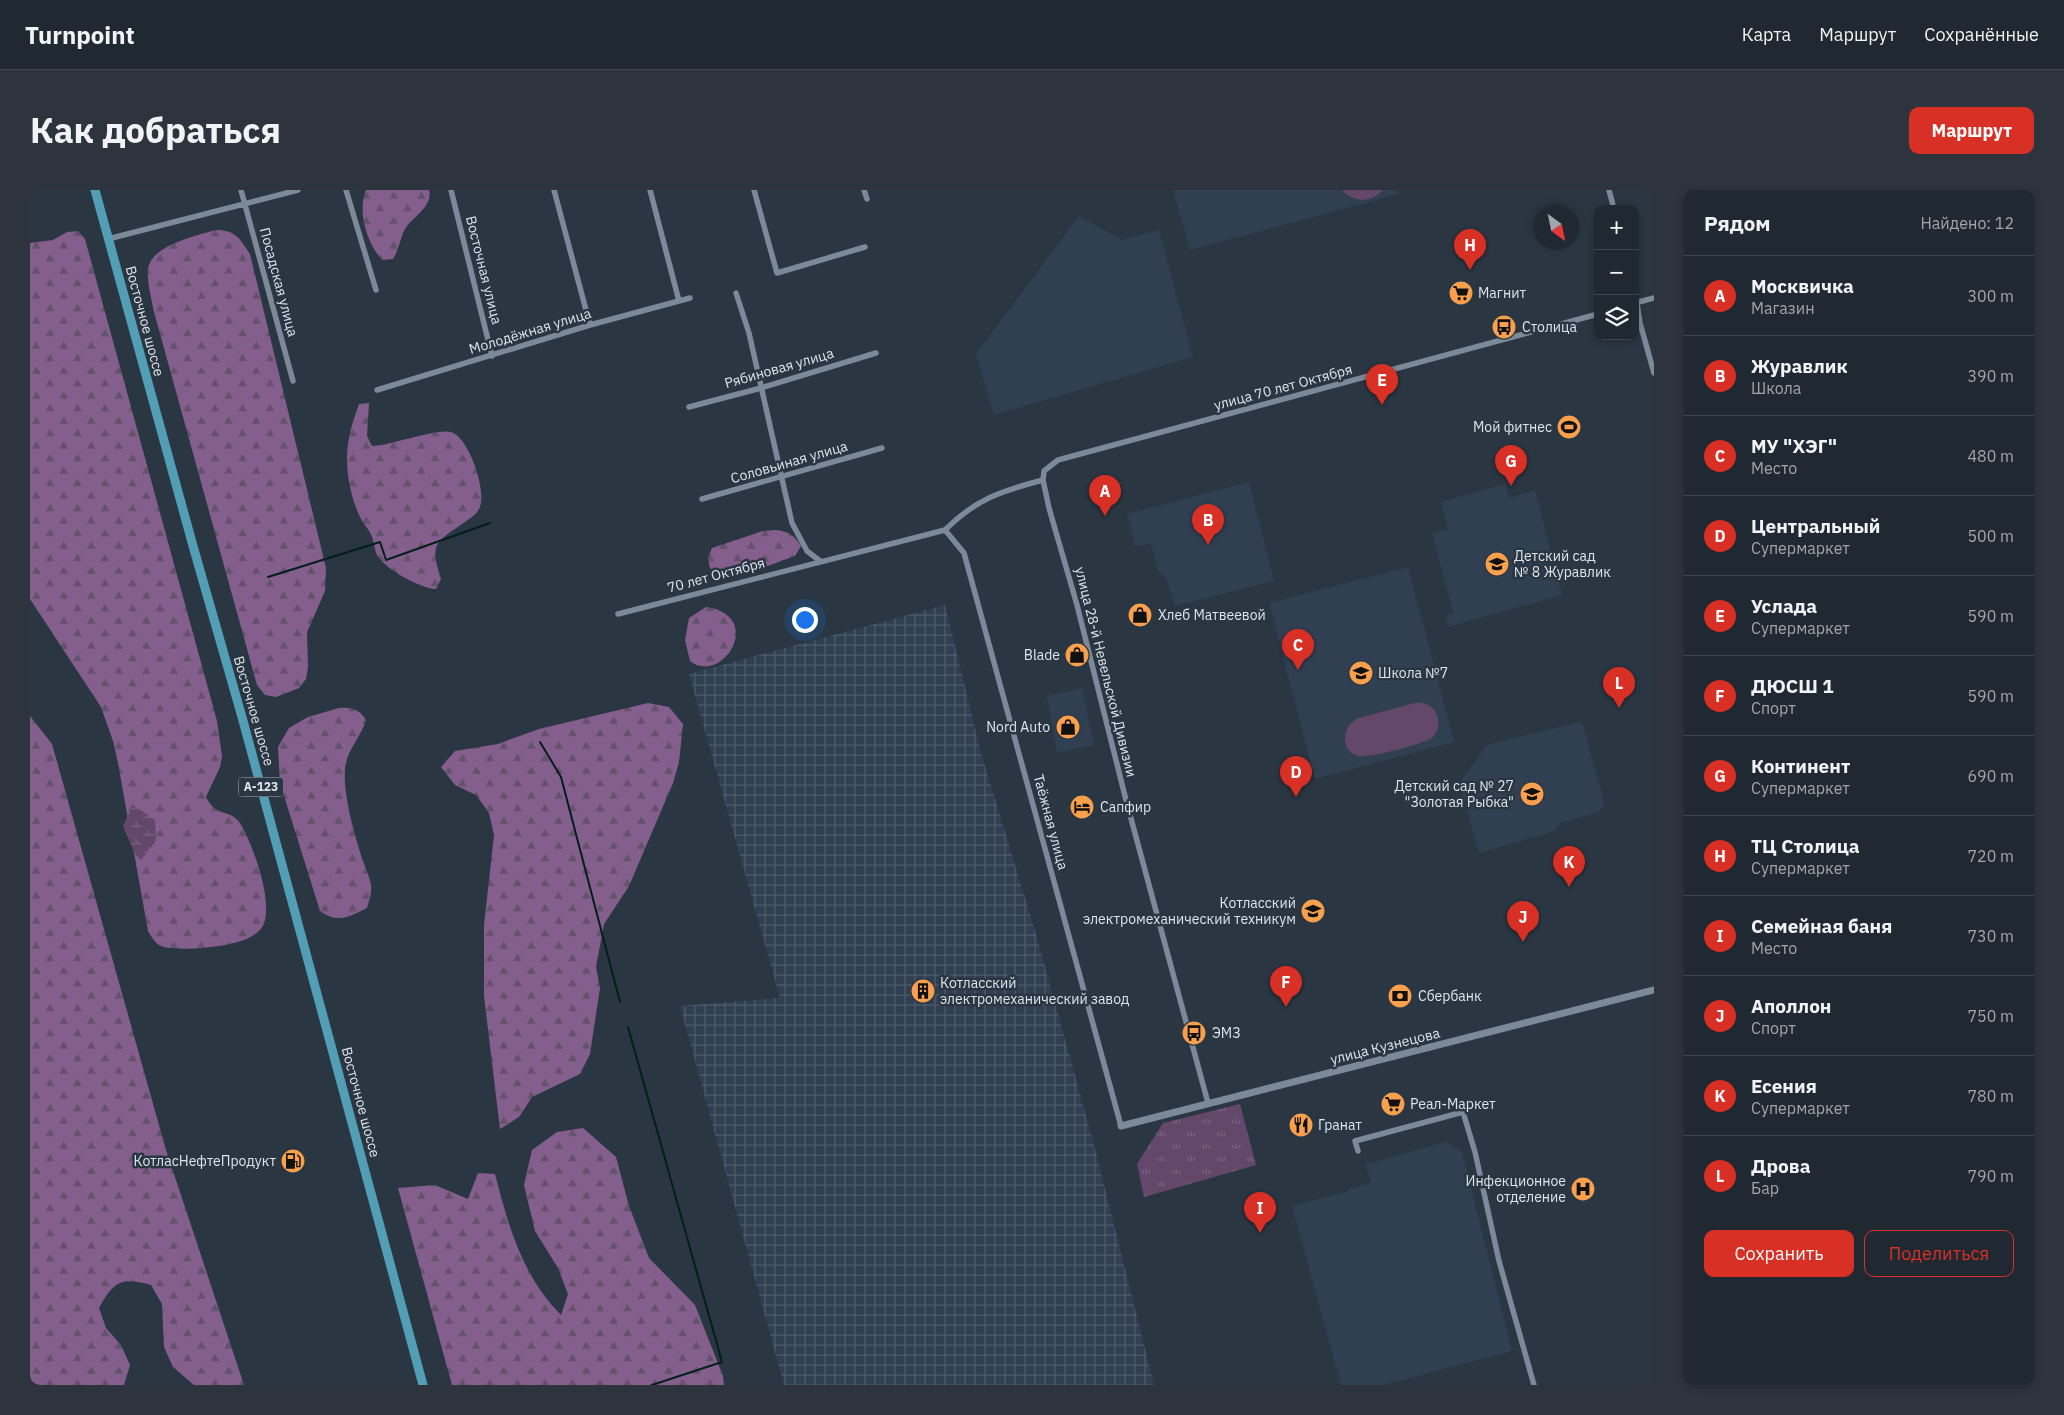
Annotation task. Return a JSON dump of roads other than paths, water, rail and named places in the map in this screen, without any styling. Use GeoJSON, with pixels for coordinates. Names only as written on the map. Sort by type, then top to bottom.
{"type":"FeatureCollection","features":[{"type":"Feature","properties":{"kind":"main road","name":"Восточное шоссе"},"geometry":{"type":"LineString","coordinates":[[95,190],[245,727],[424,1385]]}},
{"type":"Feature","properties":{"kind":"street","name":"Посадская улица"},"geometry":{"type":"LineString","coordinates":[[241,190],[293,380]]}},
{"type":"Feature","properties":{"kind":"street"},"geometry":{"type":"LineString","coordinates":[[108,238],[298,190]]}},
{"type":"Feature","properties":{"kind":"street"},"geometry":{"type":"LineString","coordinates":[[346,190],[376,290]]}},
{"type":"Feature","properties":{"kind":"street","name":"Восточная улица"},"geometry":{"type":"LineString","coordinates":[[451,190],[492,356]]}},
{"type":"Feature","properties":{"kind":"street"},"geometry":{"type":"LineString","coordinates":[[554,190],[590,325]]}},
{"type":"Feature","properties":{"kind":"street"},"geometry":{"type":"LineString","coordinates":[[650,190],[679,301]]}},
{"type":"Feature","properties":{"kind":"street"},"geometry":{"type":"LineString","coordinates":[[754,190],[777,272],[865,247]]}},
{"type":"Feature","properties":{"kind":"street"},"geometry":{"type":"LineString","coordinates":[[864,190],[867,199]]}},
{"type":"Feature","properties":{"kind":"street"},"geometry":{"type":"LineString","coordinates":[[1609,190],[1613,205]]}},
{"type":"Feature","properties":{"kind":"street"},"geometry":{"type":"LineString","coordinates":[[736,293],[749,333],[792,523],[806,551],[820,561]]}},
{"type":"Feature","properties":{"kind":"street","name":"Молодёжная улица"},"geometry":{"type":"LineString","coordinates":[[377,390],[590,325],[690,298]]}},
{"type":"Feature","properties":{"kind":"street"},"geometry":{"type":"LineString","coordinates":[[1639,302],[1654,298]]}},
{"type":"Feature","properties":{"kind":"street","name":"улица 70 лет Октября"},"geometry":{"type":"LineString","coordinates":[[1043,480],[1044,471],[1058,460],[1594,315]]}},
{"type":"Feature","properties":{"kind":"street"},"geometry":{"type":"LineString","coordinates":[[1639,316],[1654,373]]}},
{"type":"Feature","properties":{"kind":"street","name":"Рябиновая улица"},"geometry":{"type":"LineString","coordinates":[[689,407],[761,388],[876,352]]}},
{"type":"Feature","properties":{"kind":"street","name":"Соловьиная улица"},"geometry":{"type":"LineString","coordinates":[[702,499],[882,448]]}},
{"type":"Feature","properties":{"kind":"street"},"geometry":{"type":"LineString","coordinates":[[945,530],[962,512],[1002,491],[1043,480]]}},
{"type":"Feature","properties":{"kind":"street","name":"улица 28-й Невельской Дивизии"},"geometry":{"type":"LineString","coordinates":[[1043,480],[1049,508],[1077,605],[1126,800],[1208,1103]]}},
{"type":"Feature","properties":{"kind":"street","name":"70 лет Октября"},"geometry":{"type":"LineString","coordinates":[[618,614],[945,530]]}},
{"type":"Feature","properties":{"kind":"street","name":"Таёжная улица"},"geometry":{"type":"LineString","coordinates":[[945,530],[964,553],[1122,1126]]}},
{"type":"Feature","properties":{"kind":"street","name":"улица Кузнецова"},"geometry":{"type":"LineString","coordinates":[[1122,1126],[1654,990]]}},
{"type":"Feature","properties":{"kind":"street"},"geometry":{"type":"LineString","coordinates":[[1358,1151],[1355,1141],[1463,1112],[1475,1152],[1499,1261],[1534,1385]]}},
{"type":"Feature","properties":{"kind":"waterway"},"geometry":{"type":"LineString","coordinates":[[268,577],[380,542],[386,560],[490,523]]}},
{"type":"Feature","properties":{"kind":"waterway"},"geometry":{"type":"LineString","coordinates":[[540,742],[561,777],[620,1002]]}},
{"type":"Feature","properties":{"kind":"waterway"},"geometry":{"type":"LineString","coordinates":[[628,1027],[722,1362],[652,1385]]}},
{"type":"Feature","properties":{"kind":"place","name":"ТЦ Столица"},"geometry":{"type":"Point","coordinates":[1470,270]}},
{"type":"Feature","properties":{"kind":"place","name":"Магнит"},"geometry":{"type":"Point","coordinates":[1461,293]}},
{"type":"Feature","properties":{"kind":"place","name":"Столица"},"geometry":{"type":"Point","coordinates":[1504,327]}},
{"type":"Feature","properties":{"kind":"place","name":"Услада"},"geometry":{"type":"Point","coordinates":[1382,405]}},
{"type":"Feature","properties":{"kind":"place","name":"Мой фитнес"},"geometry":{"type":"Point","coordinates":[1569,427]}},
{"type":"Feature","properties":{"kind":"place","name":"Континент"},"geometry":{"type":"Point","coordinates":[1511,486]}},
{"type":"Feature","properties":{"kind":"place","name":"Москвичка"},"geometry":{"type":"Point","coordinates":[1105,516]}},
{"type":"Feature","properties":{"kind":"place","name":"Журавлик"},"geometry":{"type":"Point","coordinates":[1208,545]}},
{"type":"Feature","properties":{"kind":"place","name":"Детский сад № 8 Журавлик"},"geometry":{"type":"Point","coordinates":[1497,564]}},
{"type":"Feature","properties":{"kind":"place","name":"Хлеб Матвеевой"},"geometry":{"type":"Point","coordinates":[1140,615]}},
{"type":"Feature","properties":{"kind":"place","name":"Blade"},"geometry":{"type":"Point","coordinates":[1077,655]}},
{"type":"Feature","properties":{"kind":"place","name":"МУ \"ХЭГ\""},"geometry":{"type":"Point","coordinates":[1298,670]}},
{"type":"Feature","properties":{"kind":"place","name":"Школа №7"},"geometry":{"type":"Point","coordinates":[1361,673]}},
{"type":"Feature","properties":{"kind":"place","name":"Дрова"},"geometry":{"type":"Point","coordinates":[1619,708]}},
{"type":"Feature","properties":{"kind":"place","name":"Nord Auto"},"geometry":{"type":"Point","coordinates":[1068,727]}},
{"type":"Feature","properties":{"kind":"place","name":"Детский сад № 27 \"Золотая Рыбка\""},"geometry":{"type":"Point","coordinates":[1532,794]}},
{"type":"Feature","properties":{"kind":"place","name":"Центральный"},"geometry":{"type":"Point","coordinates":[1296,797]}},
{"type":"Feature","properties":{"kind":"place","name":"Сапфир"},"geometry":{"type":"Point","coordinates":[1082,807]}},
{"type":"Feature","properties":{"kind":"place","name":"Есения"},"geometry":{"type":"Point","coordinates":[1569,887]}},
{"type":"Feature","properties":{"kind":"place","name":"Котласский электромеханический техникум"},"geometry":{"type":"Point","coordinates":[1313,911]}},
{"type":"Feature","properties":{"kind":"place","name":"Аполлон"},"geometry":{"type":"Point","coordinates":[1523,942]}},
{"type":"Feature","properties":{"kind":"place","name":"Котласский электромеханический завод"},"geometry":{"type":"Point","coordinates":[923,991]}},
{"type":"Feature","properties":{"kind":"place","name":"Сбербанк"},"geometry":{"type":"Point","coordinates":[1400,996]}},
{"type":"Feature","properties":{"kind":"place","name":"ДЮСШ 1"},"geometry":{"type":"Point","coordinates":[1286,1007]}},
{"type":"Feature","properties":{"kind":"place","name":"ЭМЗ"},"geometry":{"type":"Point","coordinates":[1194,1033]}},
{"type":"Feature","properties":{"kind":"place","name":"Реал-Маркет"},"geometry":{"type":"Point","coordinates":[1393,1104]}},
{"type":"Feature","properties":{"kind":"place","name":"Гранат"},"geometry":{"type":"Point","coordinates":[1301,1125]}},
{"type":"Feature","properties":{"kind":"place","name":"КотласНефтеПродукт"},"geometry":{"type":"Point","coordinates":[293,1161]}},
{"type":"Feature","properties":{"kind":"place","name":"Инфекционное отделение"},"geometry":{"type":"Point","coordinates":[1583,1189]}},
{"type":"Feature","properties":{"kind":"place","name":"Семейная баня"},"geometry":{"type":"Point","coordinates":[1260,1233]}}]}
